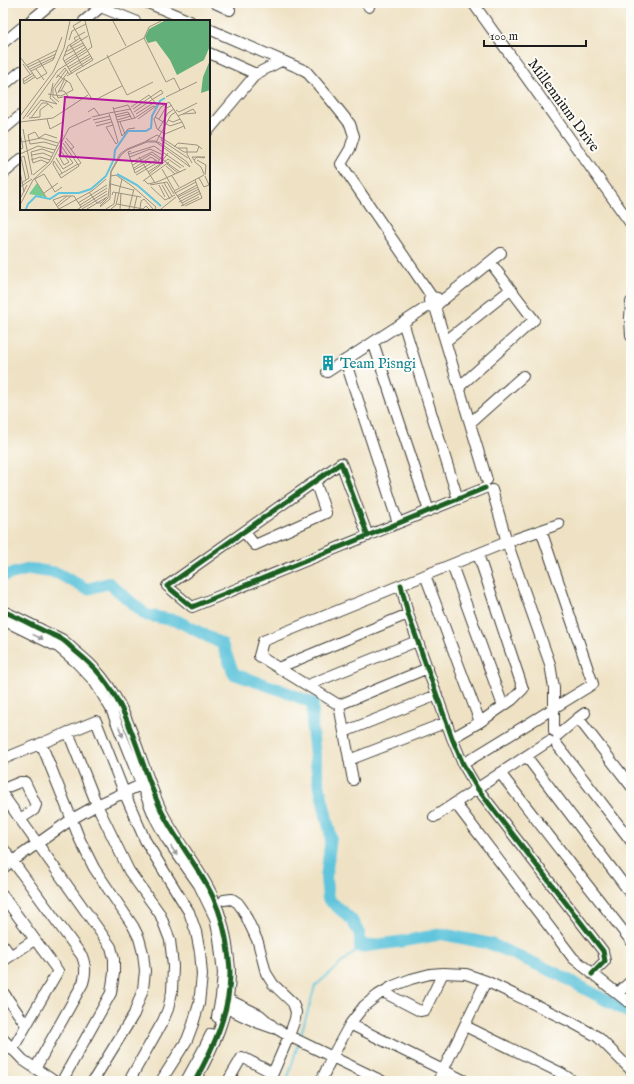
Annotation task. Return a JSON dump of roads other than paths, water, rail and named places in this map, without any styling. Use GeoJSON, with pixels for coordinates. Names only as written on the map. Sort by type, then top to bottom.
{"type":"FeatureCollection","features":[{"type":"Feature","properties":{"kind":"street"},"geometry":{"type":"LineString","coordinates":[[31,20],[52,3]]}},
{"type":"Feature","properties":{"kind":"street"},"geometry":{"type":"LineString","coordinates":[[91,3],[133,20]]}},
{"type":"Feature","properties":{"kind":"street"},"geometry":{"type":"LineString","coordinates":[[148,3],[188,20]]}},
{"type":"Feature","properties":{"kind":"street","name":"Millennium Drive"},"geometry":{"type":"LineString","coordinates":[[473,3],[631,224]]}},
{"type":"Feature","properties":{"kind":"street"},"geometry":{"type":"LineString","coordinates":[[85,20],[101,7]]}},
{"type":"Feature","properties":{"kind":"street"},"geometry":{"type":"LineString","coordinates":[[3,43],[20,29]]}},
{"type":"Feature","properties":{"kind":"street"},"geometry":{"type":"LineString","coordinates":[[210,29],[306,71],[350,124],[354,136],[350,149],[341,164],[434,303],[488,486],[550,664],[554,688],[554,737],[631,841]]}},
{"type":"Feature","properties":{"kind":"street"},"geometry":{"type":"LineString","coordinates":[[210,53],[256,74]]}},
{"type":"Feature","properties":{"kind":"street"},"geometry":{"type":"LineString","coordinates":[[210,129],[256,74],[281,60]]}},
{"type":"Feature","properties":{"kind":"street"},"geometry":{"type":"LineString","coordinates":[[3,86],[20,72]]}},
{"type":"Feature","properties":{"kind":"street"},"geometry":{"type":"LineString","coordinates":[[3,130],[20,116]]}},
{"type":"Feature","properties":{"kind":"street"},"geometry":{"type":"LineString","coordinates":[[3,174],[20,160]]}},
{"type":"Feature","properties":{"kind":"street"},"geometry":{"type":"LineString","coordinates":[[327,372],[434,303],[501,253]]}},
{"type":"Feature","properties":{"kind":"street"},"geometry":{"type":"LineString","coordinates":[[460,387],[534,320],[490,262]]}},
{"type":"Feature","properties":{"kind":"street"},"geometry":{"type":"LineString","coordinates":[[446,341],[510,290]]}},
{"type":"Feature","properties":{"kind":"street"},"geometry":{"type":"LineString","coordinates":[[631,302],[631,336]]}},
{"type":"Feature","properties":{"kind":"street"},"geometry":{"type":"LineString","coordinates":[[403,322],[458,499]]}},
{"type":"Feature","properties":{"kind":"street"},"geometry":{"type":"LineString","coordinates":[[373,342],[429,511]]}},
{"type":"Feature","properties":{"kind":"street"},"geometry":{"type":"LineString","coordinates":[[345,360],[398,524]]}},
{"type":"Feature","properties":{"kind":"street"},"geometry":{"type":"LineString","coordinates":[[470,423],[523,376]]}},
{"type":"Feature","properties":{"kind":"street"},"geometry":{"type":"LineString","coordinates":[[368,536],[341,463],[167,586],[192,607],[398,524],[488,486]]}},
{"type":"Feature","properties":{"kind":"street"},"geometry":{"type":"LineString","coordinates":[[244,532],[256,545],[326,513],[315,481]]}},
{"type":"Feature","properties":{"kind":"street"},"geometry":{"type":"LineString","coordinates":[[353,780],[339,705],[259,656],[263,641],[507,542],[559,524]]}},
{"type":"Feature","properties":{"kind":"street"},"geometry":{"type":"LineString","coordinates":[[463,764],[592,684],[541,530]]}},
{"type":"Feature","properties":{"kind":"street"},"geometry":{"type":"LineString","coordinates":[[452,738],[480,722],[512,700],[523,689],[478,554]]}},
{"type":"Feature","properties":{"kind":"street"},"geometry":{"type":"LineString","coordinates":[[452,565],[503,706]]}},
{"type":"Feature","properties":{"kind":"street"},"geometry":{"type":"LineString","coordinates":[[425,575],[480,722]]}},
{"type":"Feature","properties":{"kind":"street"},"geometry":{"type":"LineString","coordinates":[[401,585],[408,614],[452,738],[463,764],[477,788],[603,951],[605,961],[592,974]]}},
{"type":"Feature","properties":{"kind":"street"},"geometry":{"type":"LineString","coordinates":[[3,611],[62,640],[83,657],[102,676],[119,704],[132,733],[145,782]]}},
{"type":"Feature","properties":{"kind":"street"},"geometry":{"type":"LineString","coordinates":[[278,668],[408,614]]}},
{"type":"Feature","properties":{"kind":"street"},"geometry":{"type":"LineString","coordinates":[[3,620],[58,647],[77,662],[94,681],[111,708],[145,782],[174,834],[205,882],[221,917],[227,938],[230,973],[220,1029],[209,1056],[195,1081]]}},
{"type":"Feature","properties":{"kind":"street"},"geometry":{"type":"LineString","coordinates":[[308,685],[418,641]]}},
{"type":"Feature","properties":{"kind":"street"},"geometry":{"type":"LineString","coordinates":[[339,705],[428,668]]}},
{"type":"Feature","properties":{"kind":"street"},"geometry":{"type":"LineString","coordinates":[[344,732],[437,694]]}},
{"type":"Feature","properties":{"kind":"street"},"geometry":{"type":"LineString","coordinates":[[434,817],[554,737],[582,715],[631,786]]}},
{"type":"Feature","properties":{"kind":"street"},"geometry":{"type":"LineString","coordinates":[[3,759],[96,721],[145,840],[189,912],[196,932],[200,952],[202,975],[199,1004],[187,1040],[162,1081]]}},
{"type":"Feature","properties":{"kind":"street"},"geometry":{"type":"LineString","coordinates":[[349,760],[447,722]]}},
{"type":"Feature","properties":{"kind":"street"},"geometry":{"type":"LineString","coordinates":[[68,732],[97,805],[129,871],[160,914],[170,940],[173,966],[172,992],[168,1009],[163,1021],[129,1081]]}},
{"type":"Feature","properties":{"kind":"street"},"geometry":{"type":"LineString","coordinates":[[41,743],[80,840],[94,868],[133,926],[139,938],[143,953],[145,970],[143,989],[134,1014],[93,1081]]}},
{"type":"Feature","properties":{"kind":"street"},"geometry":{"type":"LineString","coordinates":[[526,756],[631,894]]}},
{"type":"Feature","properties":{"kind":"street"},"geometry":{"type":"LineString","coordinates":[[500,773],[631,941]]}},
{"type":"Feature","properties":{"kind":"street"},"geometry":{"type":"LineString","coordinates":[[3,789],[20,782],[25,782],[36,805],[34,810],[20,819]]}},
{"type":"Feature","properties":{"kind":"street"},"geometry":{"type":"LineString","coordinates":[[3,868],[72,819],[145,782]]}},
{"type":"Feature","properties":{"kind":"street"},"geometry":{"type":"LineString","coordinates":[[3,795],[111,947],[114,959],[114,973],[110,993],[62,1081]]}},
{"type":"Feature","properties":{"kind":"street"},"geometry":{"type":"LineString","coordinates":[[454,803],[573,958],[628,1002]]}},
{"type":"Feature","properties":{"kind":"street"},"geometry":{"type":"LineString","coordinates":[[3,848],[82,956],[86,972],[83,983],[35,1069]]}},
{"type":"Feature","properties":{"kind":"street"},"geometry":{"type":"LineString","coordinates":[[3,896],[58,971],[12,1050]]}},
{"type":"Feature","properties":{"kind":"street"},"geometry":{"type":"LineString","coordinates":[[224,900],[232,899],[238,903],[243,910],[258,942],[266,973],[272,984],[293,1003],[296,1012],[289,1036],[270,1077],[242,1057],[228,1081]]}},
{"type":"Feature","properties":{"kind":"street"},"geometry":{"type":"LineString","coordinates":[[3,945],[7,959],[34,940]]}},
{"type":"Feature","properties":{"kind":"street"},"geometry":{"type":"LineString","coordinates":[[383,992],[420,1011],[425,1010],[442,973]]}},
{"type":"Feature","properties":{"kind":"street"},"geometry":{"type":"LineString","coordinates":[[321,1081],[350,1024],[364,1006],[393,986],[411,979],[430,974],[442,973],[466,974],[486,981],[571,1022],[598,1037],[631,1070]]}},
{"type":"Feature","properties":{"kind":"street"},"geometry":{"type":"LineString","coordinates":[[438,1081],[486,981]]}},
{"type":"Feature","properties":{"kind":"street"},"geometry":{"type":"LineString","coordinates":[[618,993],[631,981]]}},
{"type":"Feature","properties":{"kind":"street"},"geometry":{"type":"LineString","coordinates":[[3,992],[26,1025]]}},
{"type":"Feature","properties":{"kind":"street"},"geometry":{"type":"LineString","coordinates":[[224,1002],[250,1015],[265,1019],[275,1028],[289,1036],[382,1081]]}},
{"type":"Feature","properties":{"kind":"street"},"geometry":{"type":"LineString","coordinates":[[186,1081],[211,1034],[224,1002]]}},
{"type":"Feature","properties":{"kind":"street"},"geometry":{"type":"LineString","coordinates":[[350,1024],[465,1081]]}},
{"type":"Feature","properties":{"kind":"street"},"geometry":{"type":"LineString","coordinates":[[465,1026],[561,1073],[573,1081]]}},
{"type":"Feature","properties":{"kind":"street"},"geometry":{"type":"LineString","coordinates":[[3,1039],[23,1060],[54,1081]]}},
{"type":"Feature","properties":{"kind":"waterway"},"geometry":{"type":"LineString","coordinates":[[3,576],[30,569],[57,573],[87,589],[109,583],[146,615],[178,621],[222,644],[234,674],[313,703],[312,729],[318,780],[331,837],[326,878],[328,899],[351,919],[360,934],[360,947],[442,934],[491,944],[556,973],[631,1014]]}},
{"type":"Feature","properties":{"kind":"waterway"},"geometry":{"type":"LineString","coordinates":[[300,1038],[315,986],[360,947]]}},
{"type":"Feature","properties":{"kind":"waterway"},"geometry":{"type":"LineString","coordinates":[[287,1081],[298,1044]]}},
{"type":"Feature","properties":{"kind":"place","name":"Team Pisngi"},"geometry":{"type":"Point","coordinates":[328,363]}}]}
